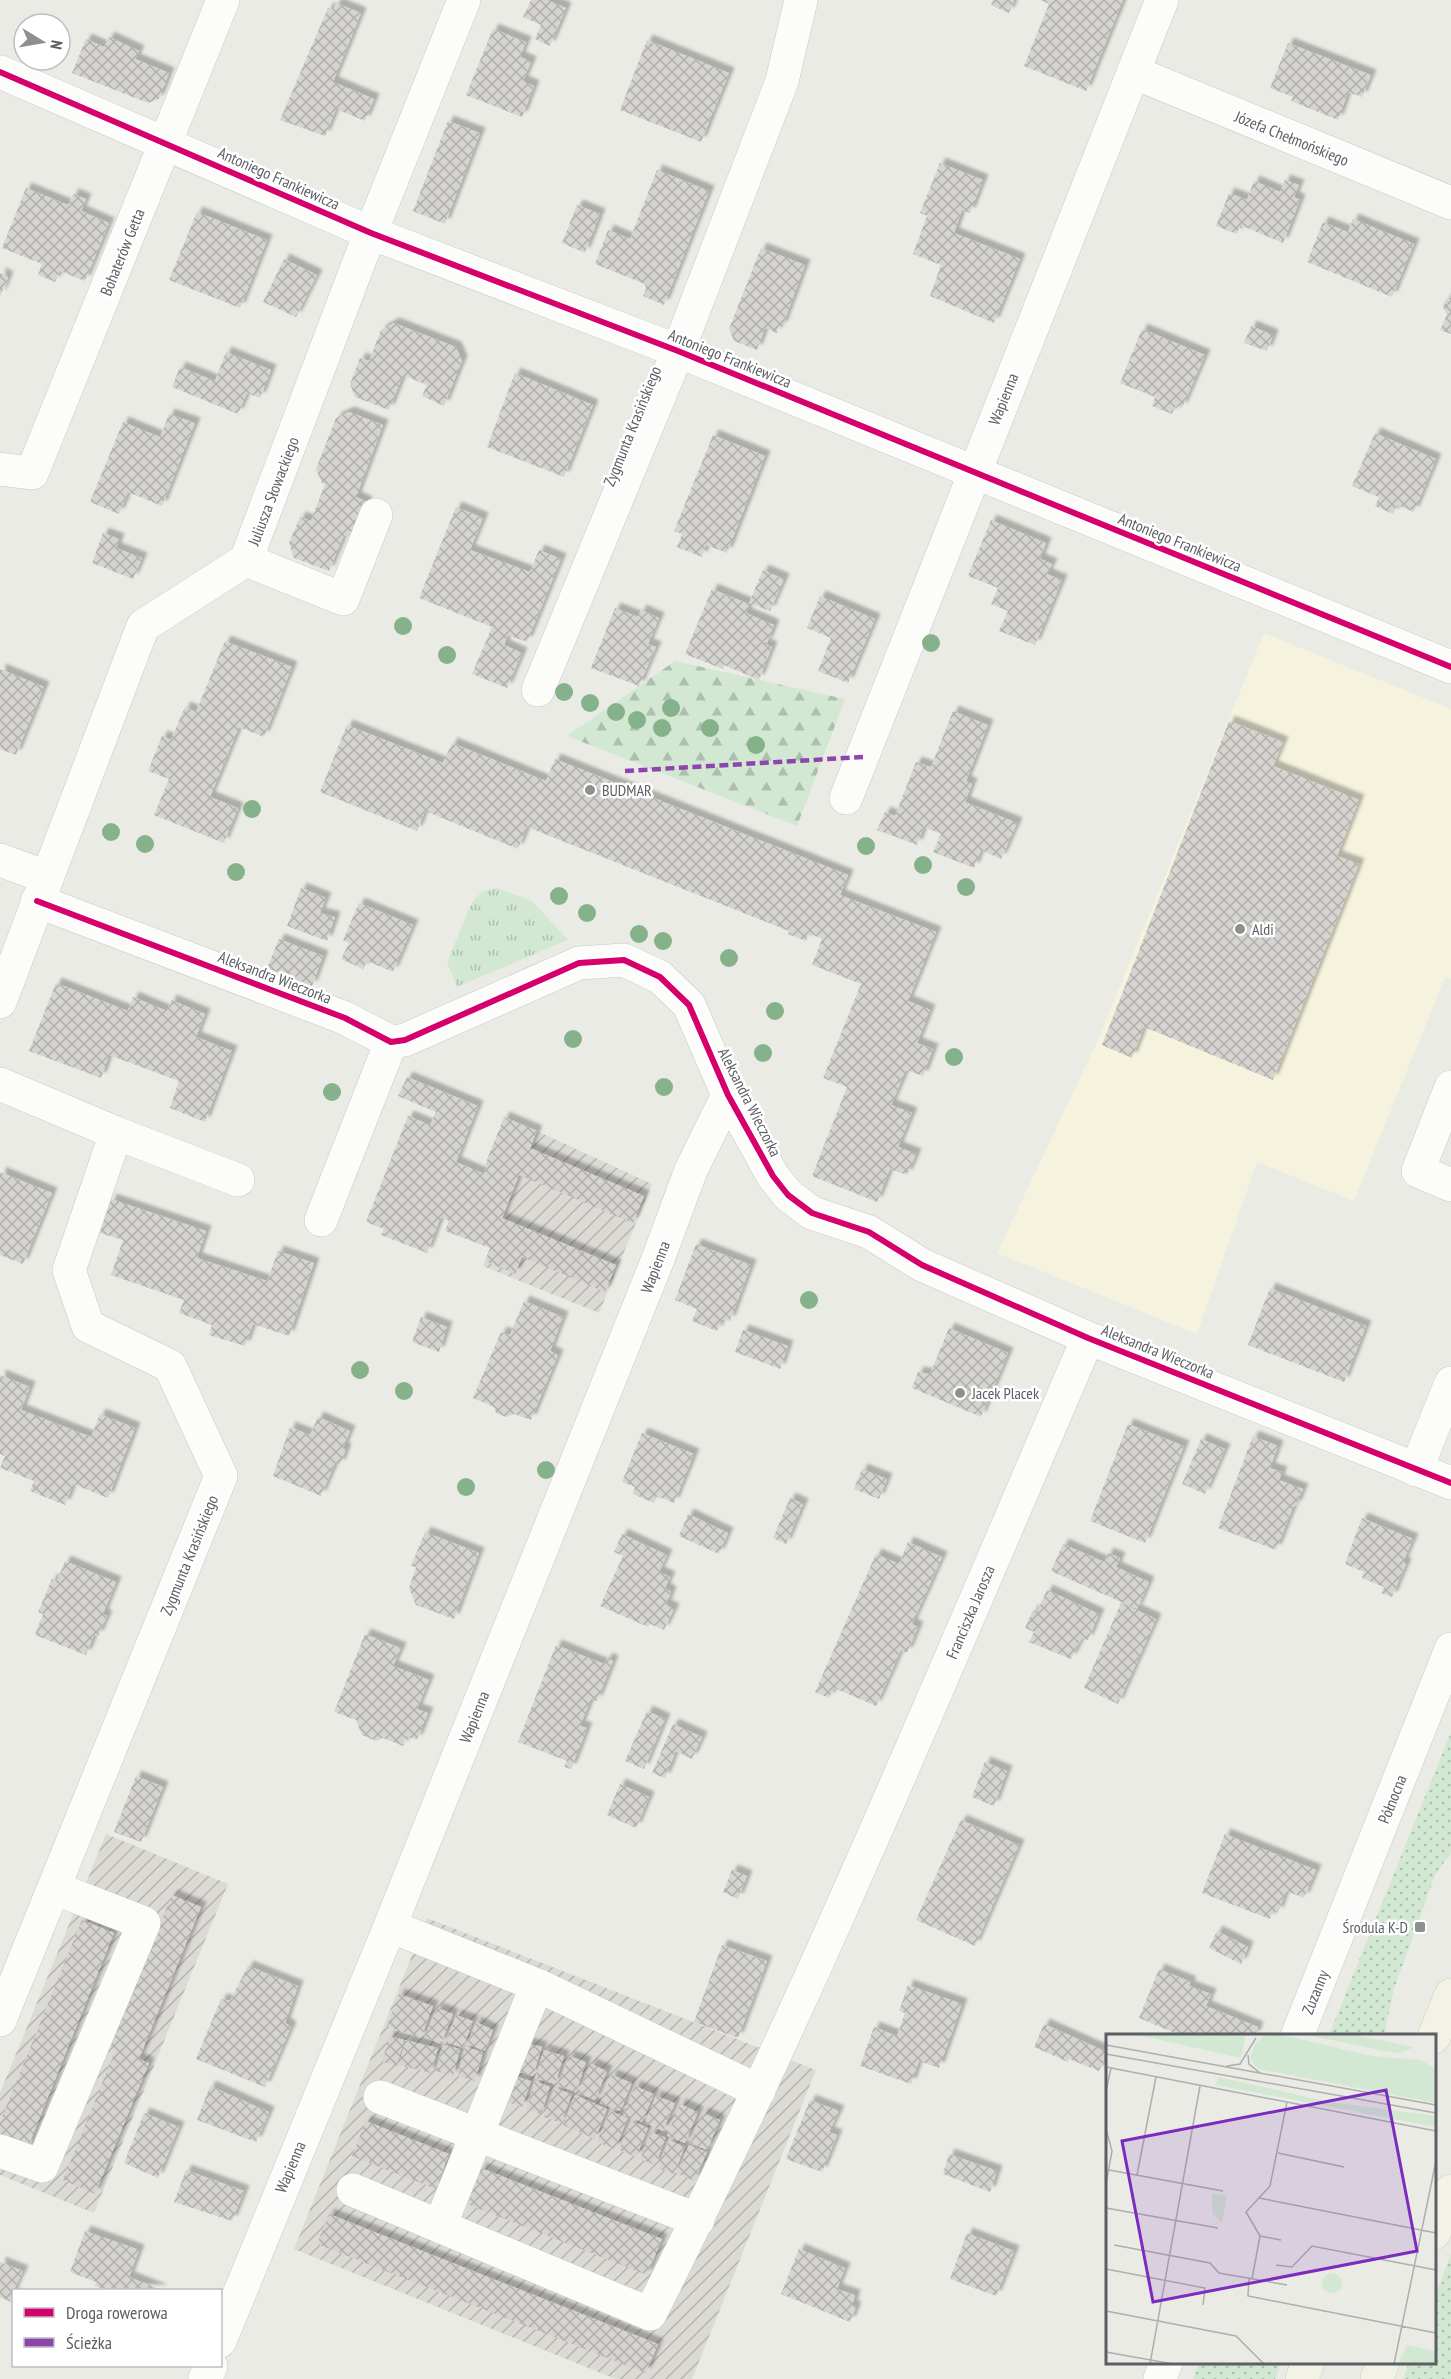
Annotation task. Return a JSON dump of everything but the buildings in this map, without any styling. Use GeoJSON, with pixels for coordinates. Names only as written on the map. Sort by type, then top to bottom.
{"type":"FeatureCollection","features":[{"type":"Feature","properties":{"kind":"main road"},"geometry":{"type":"LineString","coordinates":[[1435,2034],[1451,1995]]}},
{"type":"Feature","properties":{"kind":"main road"},"geometry":{"type":"LineString","coordinates":[[1436,2228],[1451,2191]]}},
{"type":"Feature","properties":{"kind":"main road"},"geometry":{"type":"LineString","coordinates":[[1302,2379],[1307,2364]]}},
{"type":"Feature","properties":{"kind":"main road"},"geometry":{"type":"LineString","coordinates":[[1377,2379],[1382,2364]]}},
{"type":"Feature","properties":{"kind":"street","name":"Bohaterów Getta"},"geometry":{"type":"LineString","coordinates":[[0,469],[32,473],[223,0]]}},
{"type":"Feature","properties":{"kind":"street","name":"Juliusza Słowackiego"},"geometry":{"type":"LineString","coordinates":[[0,1002],[144,626],[246,560],[371,233],[464,0]]}},
{"type":"Feature","properties":{"kind":"street","name":"Zygmunta Krasińskiego"},"geometry":{"type":"LineString","coordinates":[[538,690],[678,351],[782,81],[801,0]]}},
{"type":"Feature","properties":{"kind":"street","name":"Wapienna"},"geometry":{"type":"LineString","coordinates":[[846,798],[1162,0]]}},
{"type":"Feature","properties":{"kind":"street","name":"Antoniego Frankiewicza"},"geometry":{"type":"LineString","coordinates":[[0,72],[371,233],[678,351],[1451,667]]}},
{"type":"Feature","properties":{"kind":"street","name":"Józefa Chełmońskiego"},"geometry":{"type":"LineString","coordinates":[[1133,72],[1451,203]]}},
{"type":"Feature","properties":{"kind":"street"},"geometry":{"type":"LineString","coordinates":[[246,560],[343,599],[376,515]]}},
{"type":"Feature","properties":{"kind":"street"},"geometry":{"type":"LineString","coordinates":[[0,860],[42,889]]}},
{"type":"Feature","properties":{"kind":"street","name":"Aleksandra Wieczorka"},"geometry":{"type":"LineString","coordinates":[[42,889],[345,1018],[391,1042],[405,1040],[579,963],[624,960],[660,976],[689,1005],[728,1095],[773,1176],[788,1196],[812,1213],[869,1232],[922,1265],[1088,1338],[1451,1482]]}},
{"type":"Feature","properties":{"kind":"street"},"geometry":{"type":"LineString","coordinates":[[321,1220],[391,1042]]}},
{"type":"Feature","properties":{"kind":"street"},"geometry":{"type":"LineString","coordinates":[[0,1084],[116,1133],[238,1180]]}},
{"type":"Feature","properties":{"kind":"street"},"geometry":{"type":"LineString","coordinates":[[1451,1087],[1418,1171],[1451,1185]]}},
{"type":"Feature","properties":{"kind":"street","name":"Wapienna"},"geometry":{"type":"LineString","coordinates":[[222,2336],[390,1926],[692,1170],[728,1095]]}},
{"type":"Feature","properties":{"kind":"street","name":"Zygmunta Krasińskiego"},"geometry":{"type":"LineString","coordinates":[[0,2020],[221,1476],[170,1366],[88,1326],[69,1270],[116,1133]]}},
{"type":"Feature","properties":{"kind":"street","name":"Franciszka Jarosza"},"geometry":{"type":"LineString","coordinates":[[440,2226],[650,2314],[698,2220],[759,2091],[852,1886],[1088,1338]]}},
{"type":"Feature","properties":{"kind":"street"},"geometry":{"type":"LineString","coordinates":[[1416,1470],[1451,1383]]}},
{"type":"Feature","properties":{"kind":"street","name":"Północna"},"geometry":{"type":"LineString","coordinates":[[1332,1948],[1451,1649]]}},
{"type":"Feature","properties":{"kind":"street"},"geometry":{"type":"LineString","coordinates":[[0,2151],[42,2166],[144,1923],[54,1888]]}},
{"type":"Feature","properties":{"kind":"street"},"geometry":{"type":"LineString","coordinates":[[390,1926],[537,1985],[759,2091]]}},
{"type":"Feature","properties":{"kind":"street","name":"Zuzanny"},"geometry":{"type":"LineString","coordinates":[[1298,2034],[1332,1948]]}},
{"type":"Feature","properties":{"kind":"street"},"geometry":{"type":"LineString","coordinates":[[353,2190],[440,2226],[537,1985]]}},
{"type":"Feature","properties":{"kind":"street"},"geometry":{"type":"LineString","coordinates":[[380,2097],[698,2220]]}},
{"type":"Feature","properties":{"kind":"street"},"geometry":{"type":"LineString","coordinates":[[1160,2379],[1165,2364]]}},
{"type":"Feature","properties":{"kind":"shaded area"},"geometry":{"type":"Polygon","coordinates":[[[1264,633],[1451,709],[1451,979],[1445,977],[1354,1201],[1257,1162],[1197,1334],[997,1253],[1098,1040],[1264,633]]]}},
{"type":"Feature","properties":{"kind":"shaded area"},"geometry":{"type":"Polygon","coordinates":[[[537,1131],[652,1184],[599,1313],[483,1266],[537,1131]]]}},
{"type":"Feature","properties":{"kind":"shaded area"},"geometry":{"type":"Polygon","coordinates":[[[106,1834],[228,1884],[94,2213],[0,2175],[0,2093],[106,1834]]]}},
{"type":"Feature","properties":{"kind":"shaded area"},"geometry":{"type":"Polygon","coordinates":[[[427,1918],[816,2070],[692,2379],[616,2379],[294,2249],[427,1918]]]}},
{"type":"Feature","properties":{"kind":"green space"},"geometry":{"type":"Polygon","coordinates":[[[675,661],[845,699],[797,826],[567,736],[675,661]]]}},
{"type":"Feature","properties":{"kind":"green space"},"geometry":{"type":"Polygon","coordinates":[[[497,888],[532,901],[568,940],[457,987],[447,962],[471,904],[482,891],[497,888]]]}},
{"type":"Feature","properties":{"kind":"green space"},"geometry":{"type":"Polygon","coordinates":[[[1451,1732],[1451,1853],[1435,1875],[1394,1989],[1384,2034],[1329,2034],[1451,1732]]]}},
{"type":"Feature","properties":{"kind":"green space"},"geometry":{"type":"Polygon","coordinates":[[[1451,2254],[1451,2379],[1403,2379],[1409,2364],[1436,2364],[1436,2294],[1451,2254]]]}},
{"type":"Feature","properties":{"kind":"green space"},"geometry":{"type":"Polygon","coordinates":[[[1198,2364],[1281,2364],[1275,2379],[1193,2379],[1198,2364]]]}},
{"type":"Feature","properties":{"kind":"marked path"},"geometry":{"type":"LineString","coordinates":[[625,771],[863,757]]}},
{"type":"Feature","properties":{"kind":"cycle path"},"geometry":{"type":"LineString","coordinates":[[0,72],[371,233],[678,351],[1451,667]]}},
{"type":"Feature","properties":{"kind":"cycle path"},"geometry":{"type":"LineString","coordinates":[[37,901],[345,1018],[391,1042],[405,1040],[579,963],[624,960],[660,977],[689,1005],[728,1095],[773,1176],[788,1195],[812,1213],[869,1232],[922,1265],[1088,1338],[1451,1483]]}},
{"type":"Feature","properties":{"kind":"place","name":"BUDMAR"},"geometry":{"type":"Point","coordinates":[590,790]}},
{"type":"Feature","properties":{"kind":"place","name":"Aldi"},"geometry":{"type":"Point","coordinates":[1240,929]}},
{"type":"Feature","properties":{"kind":"place","name":"Jacek Placek"},"geometry":{"type":"Point","coordinates":[960,1393]}},
{"type":"Feature","properties":{"kind":"place","name":"Środula K-D"},"geometry":{"type":"Point","coordinates":[1420,1927]}}]}
